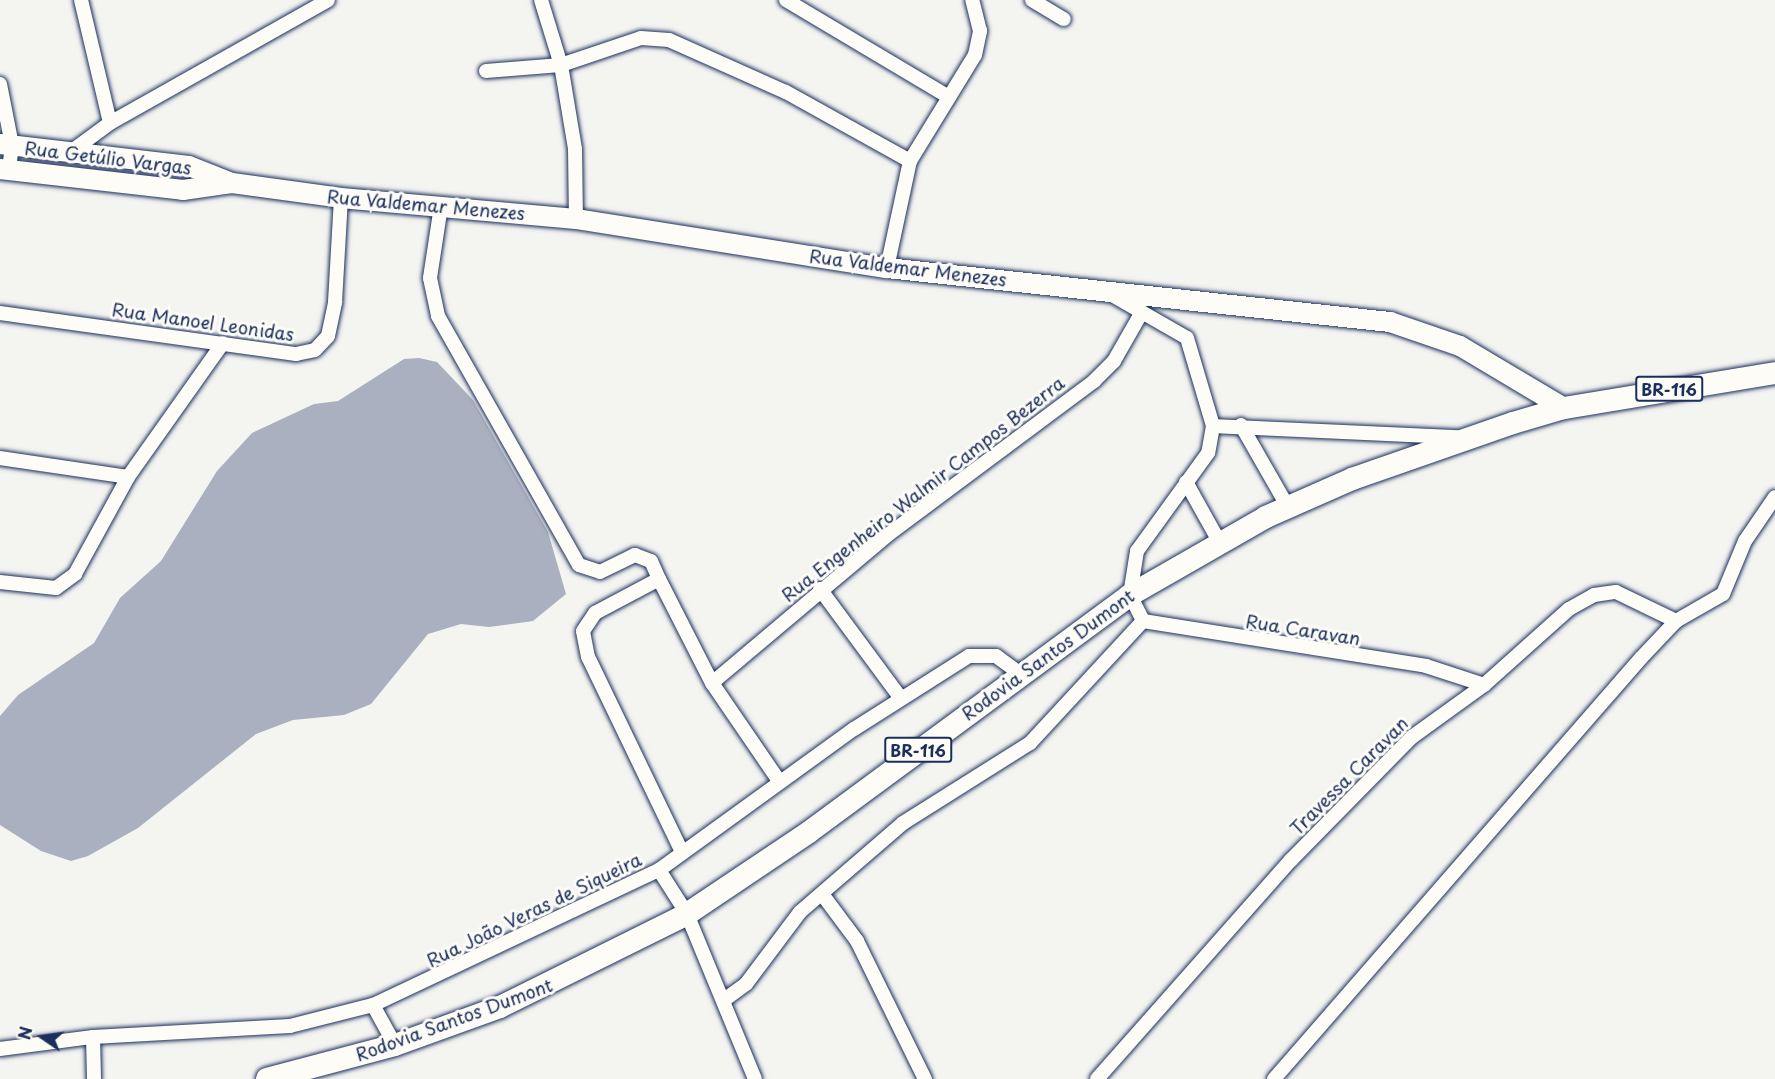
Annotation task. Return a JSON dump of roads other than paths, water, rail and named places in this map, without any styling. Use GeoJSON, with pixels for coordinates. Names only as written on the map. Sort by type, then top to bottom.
{"type":"FeatureCollection","features":[{"type":"Feature","properties":{"kind":"highway","name":"Rodovia Santos Dumont"},"geometry":{"type":"LineString","coordinates":[[267,1079],[395,1045],[543,989],[687,914],[808,832],[1019,673],[1130,595],[1288,507],[1462,438],[1564,408],[1774,374]]}},
{"type":"Feature","properties":{"kind":"main road","name":"Rua Getúlio Vargas"},"geometry":{"type":"LineString","coordinates":[[6,144],[189,166],[232,183]]}},
{"type":"Feature","properties":{"kind":"main road","name":"Rua Getúlio Vargas"},"geometry":{"type":"LineString","coordinates":[[5,169],[183,190],[232,183]]}},
{"type":"Feature","properties":{"kind":"main road","name":"Rua Valdemar Menezes"},"geometry":{"type":"LineString","coordinates":[[232,183],[341,198],[576,219],[886,268],[1400,324],[1461,346],[1564,408]]}},
{"type":"Feature","properties":{"kind":"street"},"geometry":{"type":"LineString","coordinates":[[81,0],[110,123]]}},
{"type":"Feature","properties":{"kind":"street"},"geometry":{"type":"LineString","coordinates":[[72,151],[110,123],[328,0]]}},
{"type":"Feature","properties":{"kind":"street"},"geometry":{"type":"LineString","coordinates":[[541,0],[561,65],[575,149],[576,219]]}},
{"type":"Feature","properties":{"kind":"street"},"geometry":{"type":"LineString","coordinates":[[786,0],[947,96]]}},
{"type":"Feature","properties":{"kind":"street"},"geometry":{"type":"LineString","coordinates":[[886,268],[910,161],[980,40],[972,0]]}},
{"type":"Feature","properties":{"kind":"street"},"geometry":{"type":"LineString","coordinates":[[1032,0],[1064,19]]}},
{"type":"Feature","properties":{"kind":"street"},"geometry":{"type":"LineString","coordinates":[[486,71],[561,65],[641,38],[669,40],[786,92],[910,161]]}},
{"type":"Feature","properties":{"kind":"street"},"geometry":{"type":"LineString","coordinates":[[0,84],[6,144],[5,169]]}},
{"type":"Feature","properties":{"kind":"street","name":"Rua Manoel Leonidas"},"geometry":{"type":"LineString","coordinates":[[0,313],[296,354],[322,345],[335,302],[341,198]]}},
{"type":"Feature","properties":{"kind":"street"},"geometry":{"type":"LineString","coordinates":[[441,207],[430,278],[438,316],[579,565],[600,572],[635,555],[651,561],[712,683],[779,781]]}},
{"type":"Feature","properties":{"kind":"street"},"geometry":{"type":"LineString","coordinates":[[724,1000],[746,984],[786,926],[903,823],[1030,743],[1143,621],[1130,595],[1140,543],[1208,453],[1213,426],[1187,338],[1104,291]]}},
{"type":"Feature","properties":{"kind":"street","name":"Rua Engenheiro Walmir Campos Bezerra"},"geometry":{"type":"LineString","coordinates":[[712,683],[820,589],[1094,381],[1114,361],[1142,312]]}},
{"type":"Feature","properties":{"kind":"street"},"geometry":{"type":"LineString","coordinates":[[0,582],[56,588],[81,567],[129,477],[224,343]]}},
{"type":"Feature","properties":{"kind":"street"},"geometry":{"type":"LineString","coordinates":[[1213,426],[1462,438]]}},
{"type":"Feature","properties":{"kind":"street"},"geometry":{"type":"LineString","coordinates":[[1241,426],[1288,507]]}},
{"type":"Feature","properties":{"kind":"street"},"geometry":{"type":"LineString","coordinates":[[0,458],[129,477]]}},
{"type":"Feature","properties":{"kind":"street"},"geometry":{"type":"LineString","coordinates":[[1186,482],[1220,543]]}},
{"type":"Feature","properties":{"kind":"street"},"geometry":{"type":"LineString","coordinates":[[1274,1079],[1676,621],[1723,594],[1744,541],[1775,496]]}},
{"type":"Feature","properties":{"kind":"street"},"geometry":{"type":"LineString","coordinates":[[658,579],[594,613],[582,637],[682,852]]}},
{"type":"Feature","properties":{"kind":"street"},"geometry":{"type":"LineString","coordinates":[[820,589],[900,697]]}},
{"type":"Feature","properties":{"kind":"street","name":"Travessa Caravan"},"geometry":{"type":"LineString","coordinates":[[1097,1079],[1291,860],[1412,737],[1484,685],[1569,609],[1594,595],[1616,592],[1676,621]]}},
{"type":"Feature","properties":{"kind":"street","name":"Rua Caravan"},"geometry":{"type":"LineString","coordinates":[[1143,621],[1426,666],[1484,685]]}},
{"type":"Feature","properties":{"kind":"street","name":"Rua João Veras de Siqueira"},"geometry":{"type":"LineString","coordinates":[[0,1049],[93,1036],[290,1026],[373,1005],[659,870],[779,781],[900,697],[980,653],[996,656],[1019,673]]}},
{"type":"Feature","properties":{"kind":"street"},"geometry":{"type":"LineString","coordinates":[[659,870],[687,914],[755,1079]]}},
{"type":"Feature","properties":{"kind":"street"},"geometry":{"type":"LineString","coordinates":[[822,894],[857,941],[924,1079]]}},
{"type":"Feature","properties":{"kind":"street"},"geometry":{"type":"LineString","coordinates":[[373,1005],[395,1045]]}},
{"type":"Feature","properties":{"kind":"street"},"geometry":{"type":"LineString","coordinates":[[93,1036],[94,1079]]}},
{"type":"Feature","properties":{"kind":"water"},"geometry":{"type":"Polygon","coordinates":[[[419,358],[437,362],[473,400],[548,532],[566,594],[533,621],[489,627],[461,624],[428,634],[371,704],[344,715],[293,720],[256,734],[138,828],[88,856],[71,861],[41,851],[0,825],[0,716],[18,695],[94,643],[120,598],[161,561],[217,471],[252,433],[314,404],[338,401],[404,359],[419,358]]]}}]}
